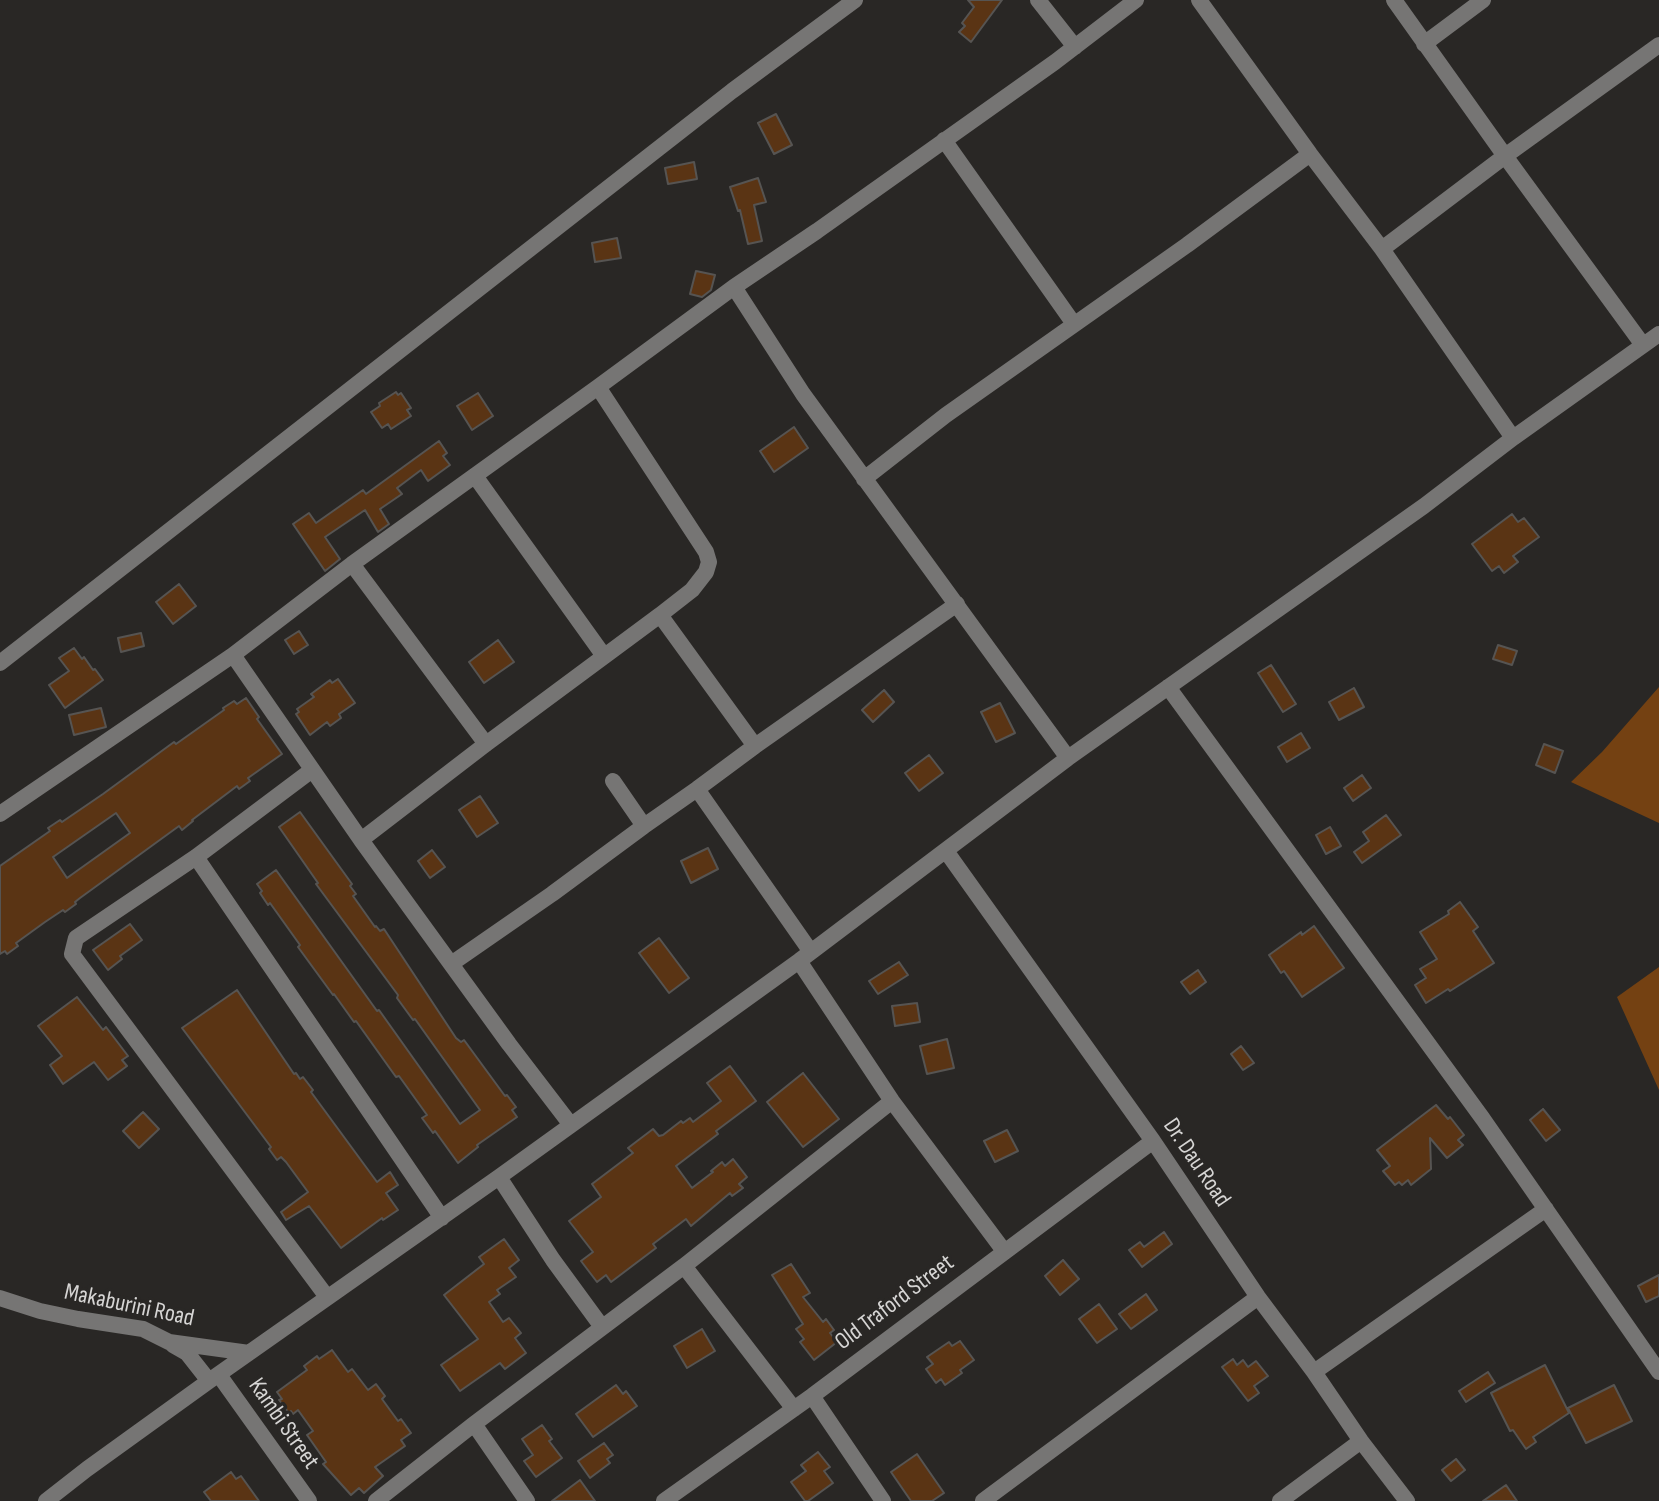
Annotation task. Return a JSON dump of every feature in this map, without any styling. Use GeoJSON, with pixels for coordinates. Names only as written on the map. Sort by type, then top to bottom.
{"type":"FeatureCollection","features":[{"type":"Feature","properties":{"kind":"street"},"geometry":{"type":"LineString","coordinates":[[0,663],[720,100],[855,0]]}},
{"type":"Feature","properties":{"kind":"street"},"geometry":{"type":"LineString","coordinates":[[1038,0],[1075,47]]}},
{"type":"Feature","properties":{"kind":"street"},"geometry":{"type":"LineString","coordinates":[[0,814],[233,655],[352,564],[734,287],[1075,47],[1136,0]]}},
{"type":"Feature","properties":{"kind":"street"},"geometry":{"type":"LineString","coordinates":[[1199,0],[1382,249],[1513,438]]}},
{"type":"Feature","properties":{"kind":"street"},"geometry":{"type":"LineString","coordinates":[[1394,0],[1643,345]]}},
{"type":"Feature","properties":{"kind":"street"},"geometry":{"type":"LineString","coordinates":[[1424,44],[1483,0]]}},
{"type":"Feature","properties":{"kind":"street"},"geometry":{"type":"LineString","coordinates":[[1382,249],[1659,45]]}},
{"type":"Feature","properties":{"kind":"street"},"geometry":{"type":"LineString","coordinates":[[944,140],[1074,324]]}},
{"type":"Feature","properties":{"kind":"street"},"geometry":{"type":"LineString","coordinates":[[864,479],[946,415],[1310,154]]}},
{"type":"Feature","properties":{"kind":"street"},"geometry":{"type":"LineString","coordinates":[[734,287],[803,394],[1068,758]]}},
{"type":"Feature","properties":{"kind":"street"},"geometry":{"type":"LineString","coordinates":[[46,1501],[805,956],[1068,758],[1424,506],[1659,334]]}},
{"type":"Feature","properties":{"kind":"street"},"geometry":{"type":"LineString","coordinates":[[361,840],[660,615],[692,590],[706,572],[709,562],[706,552],[598,387]]}},
{"type":"Feature","properties":{"kind":"street"},"geometry":{"type":"LineString","coordinates":[[475,476],[604,656]]}},
{"type":"Feature","properties":{"kind":"street"},"geometry":{"type":"LineString","coordinates":[[352,564],[486,744]]}},
{"type":"Feature","properties":{"kind":"street"},"geometry":{"type":"LineString","coordinates":[[451,964],[957,604]]}},
{"type":"Feature","properties":{"kind":"street"},"geometry":{"type":"LineString","coordinates":[[660,615],[755,746]]}},
{"type":"Feature","properties":{"kind":"street"},"geometry":{"type":"LineString","coordinates":[[233,655],[361,840],[571,1125]]}},
{"type":"Feature","properties":{"kind":"street"},"geometry":{"type":"LineString","coordinates":[[1168,687],[1467,1097],[1659,1372]]}},
{"type":"Feature","properties":{"kind":"street"},"geometry":{"type":"LineString","coordinates":[[312,770],[196,857],[76,938],[72,954],[327,1297]]}},
{"type":"Feature","properties":{"kind":"street"},"geometry":{"type":"LineString","coordinates":[[613,781],[644,826]]}},
{"type":"Feature","properties":{"kind":"street"},"geometry":{"type":"LineString","coordinates":[[697,789],[805,956],[892,1101],[1004,1251]]}},
{"type":"Feature","properties":{"kind":"street","name":"Dr. Dau Road"},"geometry":{"type":"LineString","coordinates":[[946,851],[1153,1141],[1258,1297],[1407,1501]]}},
{"type":"Feature","properties":{"kind":"street"},"geometry":{"type":"LineString","coordinates":[[196,857],[442,1218]]}},
{"type":"Feature","properties":{"kind":"street"},"geometry":{"type":"LineString","coordinates":[[376,1501],[684,1266],[892,1101]]}},
{"type":"Feature","properties":{"kind":"street","name":"Old Traford Street"},"geometry":{"type":"LineString","coordinates":[[664,1501],[812,1396],[1153,1141]]}},
{"type":"Feature","properties":{"kind":"street"},"geometry":{"type":"LineString","coordinates":[[499,1177],[553,1260],[602,1327]]}},
{"type":"Feature","properties":{"kind":"street"},"geometry":{"type":"LineString","coordinates":[[1314,1372],[1546,1209]]}},
{"type":"Feature","properties":{"kind":"street"},"geometry":{"type":"LineString","coordinates":[[684,1266],[794,1409]]}},
{"type":"Feature","properties":{"kind":"street"},"geometry":{"type":"LineString","coordinates":[[983,1501],[1258,1297]]}},
{"type":"Feature","properties":{"kind":"street","name":"Makaburini Road"},"geometry":{"type":"LineString","coordinates":[[0,1298],[40,1311],[143,1329],[169,1342],[249,1353]]}},
{"type":"Feature","properties":{"kind":"street","name":"Kambi Street"},"geometry":{"type":"LineString","coordinates":[[169,1342],[187,1353],[214,1378],[309,1501]]}},
{"type":"Feature","properties":{"kind":"street"},"geometry":{"type":"LineString","coordinates":[[812,1396],[883,1501]]}},
{"type":"Feature","properties":{"kind":"street"},"geometry":{"type":"LineString","coordinates":[[474,1424],[527,1501]]}},
{"type":"Feature","properties":{"kind":"street"},"geometry":{"type":"LineString","coordinates":[[1280,1501],[1361,1441]]}},
{"type":"Feature","properties":{"kind":"shaded area"},"geometry":{"type":"Polygon","coordinates":[[[1659,687],[1659,823],[1571,782],[1659,687]]]}},
{"type":"Feature","properties":{"kind":"shaded area"},"geometry":{"type":"Polygon","coordinates":[[[1659,967],[1659,1090],[1617,997],[1659,967]]]}},
{"type":"Feature","properties":{"kind":"building"},"geometry":{"type":"Polygon","coordinates":[[[968,0],[1002,0],[971,42],[959,32],[974,7],[968,0]]]}},
{"type":"Feature","properties":{"kind":"building"},"geometry":{"type":"Polygon","coordinates":[[[776,114],[792,145],[774,154],[758,123],[776,114]]]}},
{"type":"Feature","properties":{"kind":"building"},"geometry":{"type":"Polygon","coordinates":[[[694,162],[697,179],[668,184],[665,168],[694,162]]]}},
{"type":"Feature","properties":{"kind":"building"},"geometry":{"type":"Polygon","coordinates":[[[758,178],[766,202],[754,205],[762,241],[748,244],[740,210],[730,187],[758,178]]]}},
{"type":"Feature","properties":{"kind":"building"},"geometry":{"type":"Polygon","coordinates":[[[617,238],[621,258],[595,262],[592,243],[617,238]]]}},
{"type":"Feature","properties":{"kind":"building"},"geometry":{"type":"Polygon","coordinates":[[[696,271],[715,275],[711,290],[702,297],[690,294],[696,271]]]}},
{"type":"Feature","properties":{"kind":"building"},"geometry":{"type":"Polygon","coordinates":[[[396,392],[398,395],[401,393],[411,408],[407,410],[411,416],[391,429],[388,424],[382,428],[371,412],[396,392]]]}},
{"type":"Feature","properties":{"kind":"building"},"geometry":{"type":"Polygon","coordinates":[[[478,393],[493,416],[472,430],[457,406],[478,393]]]}},
{"type":"Feature","properties":{"kind":"building"},"geometry":{"type":"Polygon","coordinates":[[[794,427],[808,448],[774,472],[760,451],[794,427]]]}},
{"type":"Feature","properties":{"kind":"building"},"geometry":{"type":"Polygon","coordinates":[[[439,441],[447,453],[443,456],[450,465],[428,481],[421,470],[397,488],[402,494],[380,509],[389,524],[378,532],[365,510],[325,537],[340,559],[325,571],[293,524],[309,513],[316,523],[363,490],[366,494],[439,441]]]}},
{"type":"Feature","properties":{"kind":"building"},"geometry":{"type":"Polygon","coordinates":[[[1512,514],[1518,522],[1524,518],[1539,537],[1513,556],[1518,562],[1504,573],[1499,566],[1492,571],[1472,544],[1512,514]]]}},
{"type":"Feature","properties":{"kind":"building"},"geometry":{"type":"Polygon","coordinates":[[[179,584],[196,606],[173,624],[156,602],[179,584]]]}},
{"type":"Feature","properties":{"kind":"building"},"geometry":{"type":"Polygon","coordinates":[[[299,631],[308,645],[294,654],[285,640],[299,631]]]}},
{"type":"Feature","properties":{"kind":"building"},"geometry":{"type":"Polygon","coordinates":[[[141,633],[144,646],[121,652],[118,638],[141,633]]]}},
{"type":"Feature","properties":{"kind":"building"},"geometry":{"type":"Polygon","coordinates":[[[498,640],[514,662],[484,683],[469,662],[498,640]]]}},
{"type":"Feature","properties":{"kind":"building"},"geometry":{"type":"Polygon","coordinates":[[[1498,645],[1517,651],[1512,665],[1493,659],[1498,645]]]}},
{"type":"Feature","properties":{"kind":"building"},"geometry":{"type":"Polygon","coordinates":[[[74,648],[103,680],[65,708],[49,685],[69,671],[59,658],[74,648]]]}},
{"type":"Feature","properties":{"kind":"building"},"geometry":{"type":"Polygon","coordinates":[[[1271,665],[1296,704],[1283,712],[1258,673],[1271,665]]]}},
{"type":"Feature","properties":{"kind":"building"},"geometry":{"type":"Polygon","coordinates":[[[338,679],[355,703],[339,714],[341,718],[330,726],[327,722],[310,735],[296,714],[299,712],[297,709],[330,680],[332,683],[338,679]]]}},
{"type":"Feature","properties":{"kind":"building"},"geometry":{"type":"Polygon","coordinates":[[[1354,688],[1364,707],[1339,720],[1329,702],[1354,688]]]}},
{"type":"Feature","properties":{"kind":"building"},"geometry":{"type":"Polygon","coordinates":[[[884,690],[894,702],[873,722],[862,710],[884,690]]]}},
{"type":"Feature","properties":{"kind":"building"},"geometry":{"type":"Polygon","coordinates":[[[246,698],[282,754],[182,830],[179,826],[65,912],[63,910],[16,943],[18,946],[7,954],[5,951],[0,954],[0,866],[50,831],[48,828],[60,820],[62,822],[174,742],[176,744],[223,708],[234,701],[237,704],[246,698]],[[116,813],[53,857],[67,878],[130,833],[116,813]]]}},
{"type":"Feature","properties":{"kind":"building"},"geometry":{"type":"Polygon","coordinates":[[[1000,703],[1015,733],[996,742],[981,712],[1000,703]]]}},
{"type":"Feature","properties":{"kind":"building"},"geometry":{"type":"Polygon","coordinates":[[[101,708],[106,727],[74,735],[69,715],[101,708]]]}},
{"type":"Feature","properties":{"kind":"building"},"geometry":{"type":"Polygon","coordinates":[[[1301,733],[1310,748],[1287,762],[1278,747],[1301,733]]]}},
{"type":"Feature","properties":{"kind":"building"},"geometry":{"type":"Polygon","coordinates":[[[1544,744],[1563,751],[1555,773],[1536,765],[1544,744]]]}},
{"type":"Feature","properties":{"kind":"building"},"geometry":{"type":"Polygon","coordinates":[[[929,755],[943,773],[919,791],[905,773],[929,755]]]}},
{"type":"Feature","properties":{"kind":"building"},"geometry":{"type":"Polygon","coordinates":[[[1362,775],[1371,788],[1353,801],[1344,788],[1362,775]]]}},
{"type":"Feature","properties":{"kind":"building"},"geometry":{"type":"Polygon","coordinates":[[[480,796],[498,823],[477,837],[459,810],[480,796]]]}},
{"type":"Feature","properties":{"kind":"building"},"geometry":{"type":"Polygon","coordinates":[[[300,812],[352,884],[350,886],[356,894],[353,896],[375,927],[380,931],[384,929],[456,1038],[461,1042],[464,1040],[516,1107],[512,1110],[517,1117],[477,1145],[458,1163],[422,1118],[427,1115],[399,1076],[396,1077],[333,995],[260,893],[262,891],[257,884],[276,870],[460,1124],[480,1110],[316,884],[279,827],[300,812]]]}},
{"type":"Feature","properties":{"kind":"building"},"geometry":{"type":"Polygon","coordinates":[[[1386,815],[1401,835],[1362,863],[1354,852],[1369,841],[1363,832],[1386,815]]]}},
{"type":"Feature","properties":{"kind":"building"},"geometry":{"type":"Polygon","coordinates":[[[1330,827],[1341,846],[1326,854],[1316,835],[1330,827]]]}},
{"type":"Feature","properties":{"kind":"building"},"geometry":{"type":"Polygon","coordinates":[[[708,848],[718,869],[691,883],[681,861],[708,848]]]}},
{"type":"Feature","properties":{"kind":"building"},"geometry":{"type":"Polygon","coordinates":[[[432,850],[445,867],[430,878],[418,861],[432,850]]]}},
{"type":"Feature","properties":{"kind":"building"},"geometry":{"type":"Polygon","coordinates":[[[1460,902],[1478,927],[1473,931],[1494,963],[1426,1003],[1415,985],[1426,978],[1420,969],[1437,959],[1420,932],[1449,914],[1448,911],[1460,902]]]}},
{"type":"Feature","properties":{"kind":"building"},"geometry":{"type":"Polygon","coordinates":[[[130,924],[142,940],[120,956],[122,959],[108,970],[93,950],[130,924]]]}},
{"type":"Feature","properties":{"kind":"building"},"geometry":{"type":"Polygon","coordinates":[[[1314,926],[1344,968],[1302,997],[1269,955],[1314,926]]]}},
{"type":"Feature","properties":{"kind":"building"},"geometry":{"type":"Polygon","coordinates":[[[659,938],[689,978],[669,993],[639,953],[659,938]]]}},
{"type":"Feature","properties":{"kind":"building"},"geometry":{"type":"Polygon","coordinates":[[[899,962],[908,975],[878,994],[869,981],[899,962]]]}},
{"type":"Feature","properties":{"kind":"building"},"geometry":{"type":"Polygon","coordinates":[[[1198,970],[1206,982],[1190,994],[1181,982],[1198,970]]]}},
{"type":"Feature","properties":{"kind":"building"},"geometry":{"type":"Polygon","coordinates":[[[237,990],[294,1074],[300,1079],[303,1077],[313,1090],[311,1092],[377,1182],[390,1172],[398,1185],[386,1193],[398,1210],[341,1248],[309,1206],[286,1220],[281,1212],[308,1192],[286,1162],[281,1157],[277,1160],[269,1149],[271,1147],[182,1028],[237,990]]]}},
{"type":"Feature","properties":{"kind":"building"},"geometry":{"type":"Polygon","coordinates":[[[77,997],[128,1056],[122,1060],[127,1066],[108,1080],[94,1062],[63,1084],[50,1065],[62,1056],[38,1026],[77,997]]]}},
{"type":"Feature","properties":{"kind":"building"},"geometry":{"type":"Polygon","coordinates":[[[917,1003],[920,1022],[895,1026],[892,1006],[917,1003]]]}},
{"type":"Feature","properties":{"kind":"building"},"geometry":{"type":"Polygon","coordinates":[[[947,1039],[954,1068],[927,1074],[920,1046],[947,1039]]]}},
{"type":"Feature","properties":{"kind":"building"},"geometry":{"type":"Polygon","coordinates":[[[1241,1046],[1254,1063],[1243,1070],[1231,1054],[1241,1046]]]}},
{"type":"Feature","properties":{"kind":"building"},"geometry":{"type":"Polygon","coordinates":[[[730,1066],[756,1101],[676,1166],[692,1188],[722,1162],[725,1166],[733,1159],[747,1177],[739,1184],[743,1188],[732,1196],[730,1193],[691,1226],[686,1219],[653,1244],[656,1248],[611,1282],[606,1275],[597,1282],[581,1261],[593,1252],[569,1221],[601,1197],[592,1184],[633,1153],[628,1148],[653,1129],[659,1136],[681,1121],[683,1123],[690,1118],[693,1122],[721,1101],[707,1083],[730,1066]]]}},
{"type":"Feature","properties":{"kind":"building"},"geometry":{"type":"Polygon","coordinates":[[[803,1073],[839,1119],[803,1147],[767,1102],[803,1073]]]}},
{"type":"Feature","properties":{"kind":"building"},"geometry":{"type":"Polygon","coordinates":[[[1436,1105],[1464,1135],[1458,1140],[1463,1145],[1447,1158],[1430,1138],[1431,1169],[1411,1185],[1408,1180],[1402,1185],[1399,1182],[1395,1185],[1383,1171],[1390,1166],[1377,1150],[1436,1105]]]}},
{"type":"Feature","properties":{"kind":"building"},"geometry":{"type":"Polygon","coordinates":[[[1543,1109],[1560,1130],[1546,1141],[1530,1120],[1543,1109]]]}},
{"type":"Feature","properties":{"kind":"building"},"geometry":{"type":"Polygon","coordinates":[[[143,1112],[159,1129],[139,1148],[123,1131],[143,1112]]]}},
{"type":"Feature","properties":{"kind":"building"},"geometry":{"type":"Polygon","coordinates":[[[1007,1130],[1018,1151],[995,1162],[984,1141],[1007,1130]]]}},
{"type":"Feature","properties":{"kind":"building"},"geometry":{"type":"Polygon","coordinates":[[[1164,1232],[1172,1244],[1142,1267],[1129,1250],[1140,1242],[1144,1247],[1164,1232]]]}},
{"type":"Feature","properties":{"kind":"building"},"geometry":{"type":"Polygon","coordinates":[[[504,1239],[519,1260],[509,1268],[516,1277],[497,1290],[500,1294],[489,1302],[503,1322],[509,1318],[521,1333],[515,1338],[526,1353],[505,1369],[500,1363],[460,1391],[441,1365],[478,1339],[444,1295],[484,1264],[479,1257],[504,1239]]]}},
{"type":"Feature","properties":{"kind":"building"},"geometry":{"type":"Polygon","coordinates":[[[1063,1260],[1079,1279],[1060,1295],[1045,1276],[1063,1260]]]}},
{"type":"Feature","properties":{"kind":"building"},"geometry":{"type":"Polygon","coordinates":[[[791,1264],[810,1293],[803,1297],[823,1322],[826,1319],[834,1330],[830,1333],[837,1342],[814,1360],[800,1342],[804,1339],[796,1329],[803,1324],[772,1275],[791,1264]]]}},
{"type":"Feature","properties":{"kind":"building"},"geometry":{"type":"Polygon","coordinates":[[[1659,1275],[1659,1296],[1646,1302],[1638,1286],[1659,1275]]]}},
{"type":"Feature","properties":{"kind":"building"},"geometry":{"type":"Polygon","coordinates":[[[1146,1294],[1157,1310],[1131,1329],[1119,1314],[1146,1294]]]}},
{"type":"Feature","properties":{"kind":"building"},"geometry":{"type":"Polygon","coordinates":[[[1099,1304],[1117,1329],[1097,1343],[1079,1319],[1099,1304]]]}},
{"type":"Feature","properties":{"kind":"building"},"geometry":{"type":"Polygon","coordinates":[[[702,1329],[715,1351],[687,1368],[674,1346],[702,1329]]]}},
{"type":"Feature","properties":{"kind":"building"},"geometry":{"type":"Polygon","coordinates":[[[960,1341],[974,1360],[945,1385],[941,1379],[936,1383],[926,1369],[933,1364],[927,1357],[949,1342],[952,1346],[960,1341]]]}},
{"type":"Feature","properties":{"kind":"building"},"geometry":{"type":"Polygon","coordinates":[[[332,1350],[348,1372],[352,1369],[368,1390],[376,1384],[385,1396],[382,1399],[411,1433],[401,1440],[405,1446],[375,1467],[383,1476],[364,1493],[359,1488],[351,1495],[323,1464],[326,1462],[307,1435],[313,1431],[298,1410],[289,1413],[277,1392],[307,1370],[304,1366],[317,1356],[319,1359],[332,1350]]]}},
{"type":"Feature","properties":{"kind":"building"},"geometry":{"type":"Polygon","coordinates":[[[1233,1359],[1237,1365],[1243,1360],[1248,1367],[1256,1361],[1268,1376],[1254,1386],[1259,1393],[1248,1401],[1222,1367],[1233,1359]]]}},
{"type":"Feature","properties":{"kind":"building"},"geometry":{"type":"Polygon","coordinates":[[[1545,1365],[1569,1413],[1533,1437],[1536,1442],[1526,1449],[1513,1430],[1510,1431],[1491,1393],[1545,1365]]]}},
{"type":"Feature","properties":{"kind":"building"},"geometry":{"type":"Polygon","coordinates":[[[1488,1372],[1495,1383],[1466,1402],[1459,1391],[1488,1372]]]}},
{"type":"Feature","properties":{"kind":"building"},"geometry":{"type":"Polygon","coordinates":[[[616,1385],[623,1394],[626,1391],[637,1406],[593,1437],[576,1414],[616,1385]]]}},
{"type":"Feature","properties":{"kind":"building"},"geometry":{"type":"Polygon","coordinates":[[[1614,1385],[1632,1421],[1586,1443],[1568,1408],[1614,1385]]]}},
{"type":"Feature","properties":{"kind":"building"},"geometry":{"type":"Polygon","coordinates":[[[542,1425],[562,1458],[536,1477],[524,1461],[533,1455],[522,1439],[542,1425]]]}},
{"type":"Feature","properties":{"kind":"building"},"geometry":{"type":"Polygon","coordinates":[[[604,1443],[613,1455],[607,1459],[610,1463],[590,1478],[578,1461],[604,1443]]]}},
{"type":"Feature","properties":{"kind":"building"},"geometry":{"type":"Polygon","coordinates":[[[818,1452],[830,1467],[824,1471],[833,1483],[805,1501],[791,1482],[806,1471],[801,1465],[818,1452]]]}},
{"type":"Feature","properties":{"kind":"building"},"geometry":{"type":"Polygon","coordinates":[[[917,1454],[944,1493],[932,1501],[911,1501],[891,1472],[917,1454]]]}},
{"type":"Feature","properties":{"kind":"building"},"geometry":{"type":"Polygon","coordinates":[[[1456,1459],[1465,1470],[1451,1481],[1442,1470],[1456,1459]]]}},
{"type":"Feature","properties":{"kind":"building"},"geometry":{"type":"Polygon","coordinates":[[[231,1472],[236,1479],[241,1476],[259,1501],[211,1501],[204,1492],[231,1472]]]}},
{"type":"Feature","properties":{"kind":"building"},"geometry":{"type":"Polygon","coordinates":[[[580,1480],[595,1501],[552,1501],[580,1480]]]}},
{"type":"Feature","properties":{"kind":"building"},"geometry":{"type":"Polygon","coordinates":[[[1506,1485],[1517,1501],[1483,1501],[1506,1485]]]}}]}
